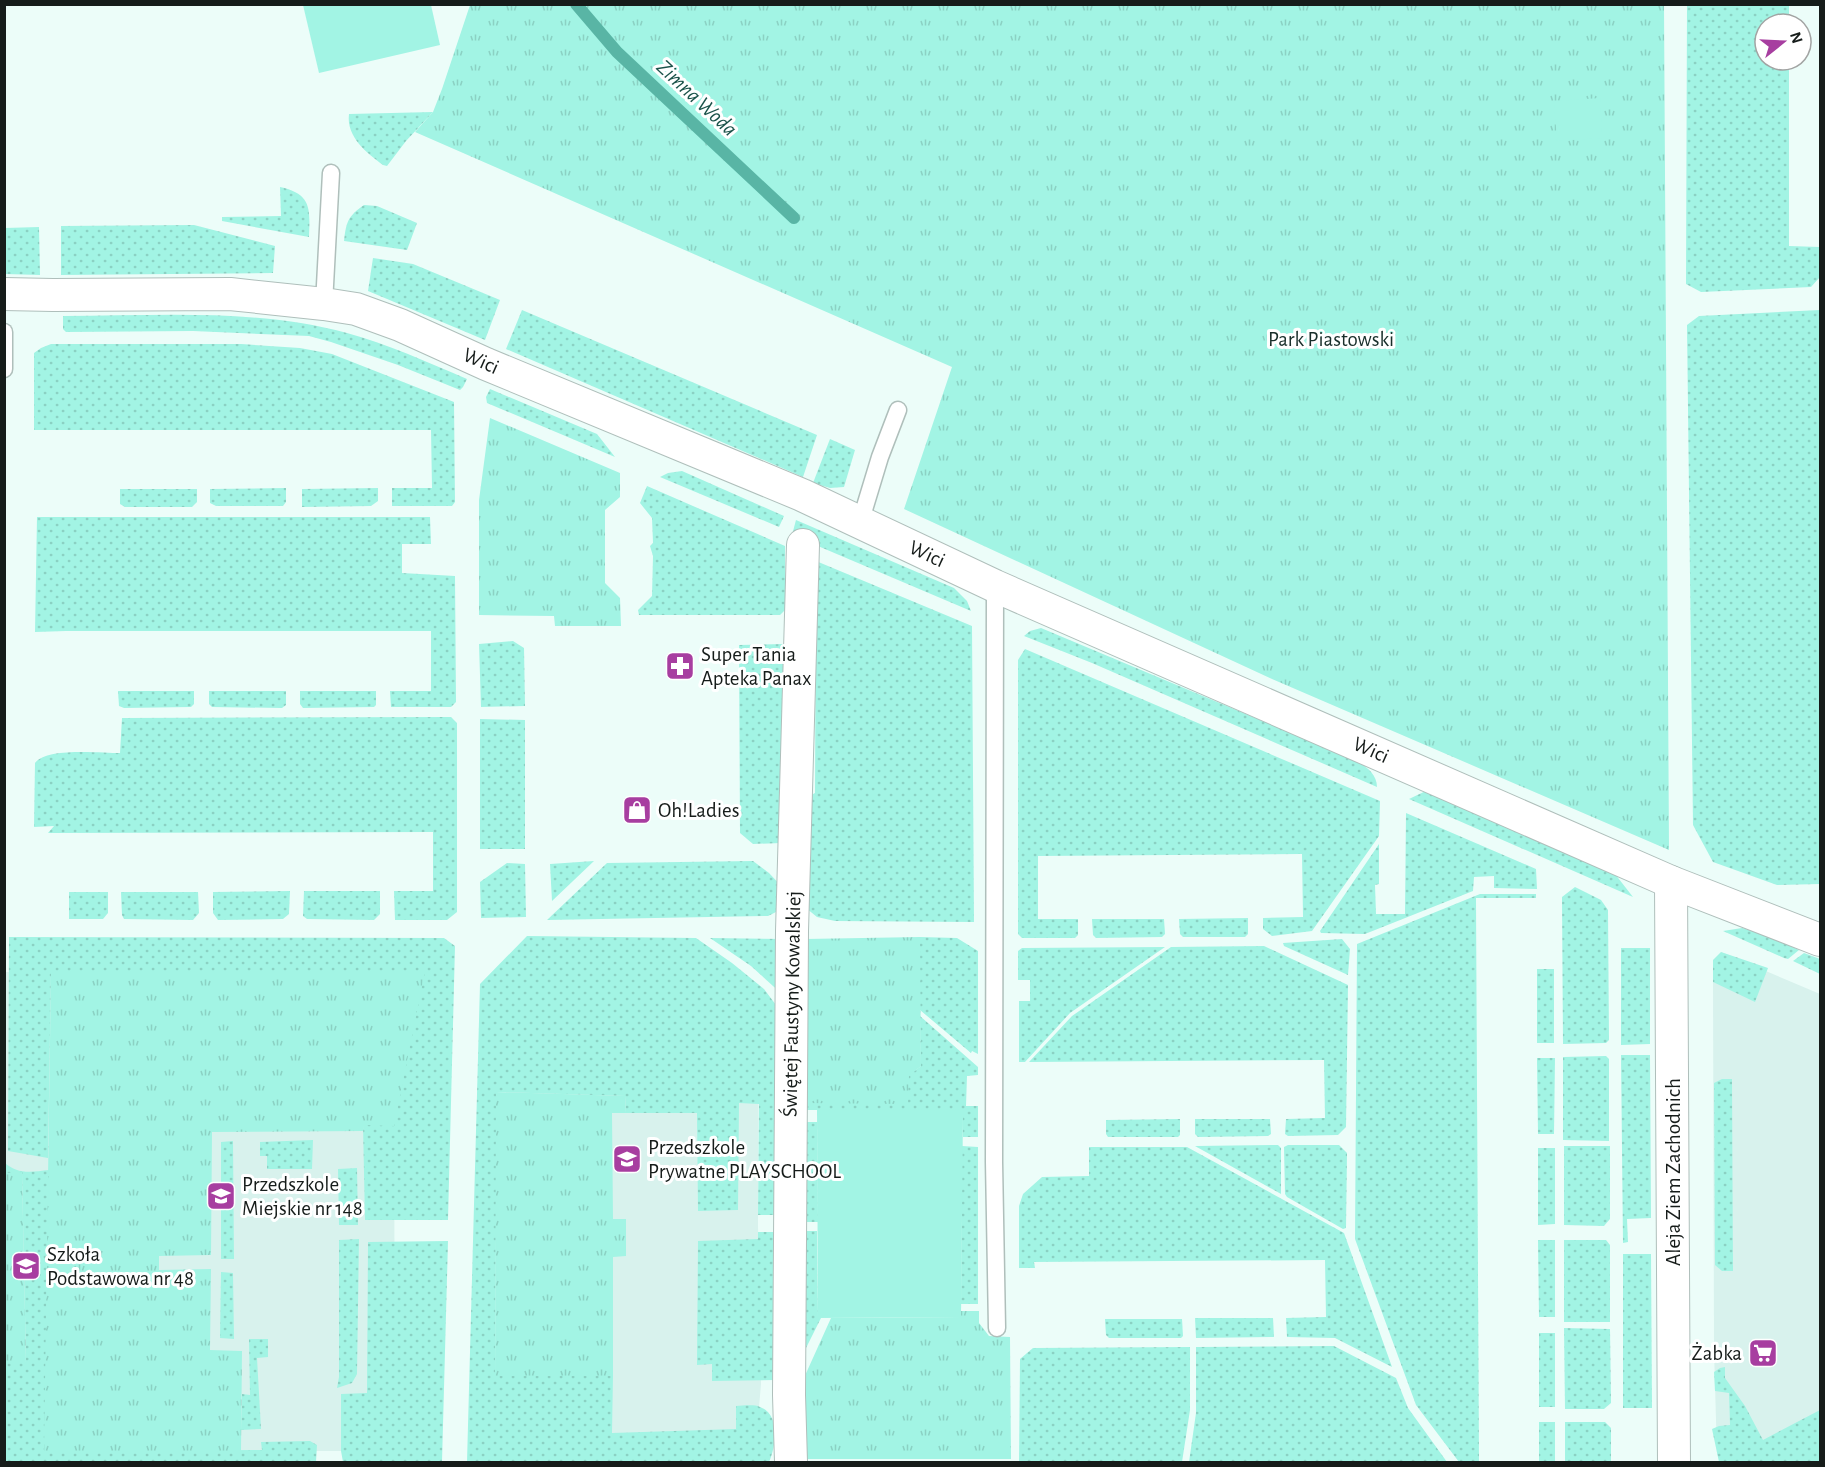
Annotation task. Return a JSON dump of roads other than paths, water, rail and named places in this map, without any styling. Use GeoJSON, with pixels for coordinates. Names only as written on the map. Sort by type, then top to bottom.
{"type":"FeatureCollection","features":[{"type":"Feature","properties":{"kind":"street","name":"Wici"},"geometry":{"type":"LineString","coordinates":[[4,294],[230,294],[356,309],[400,325],[486,364],[802,495],[996,586],[1671,882],[1821,940]]}},
{"type":"Feature","properties":{"kind":"street","name":"Świętej Faustyny Kowalskiej"},"geometry":{"type":"LineString","coordinates":[[791,1462],[789,1395],[792,952],[803,545]]}},
{"type":"Feature","properties":{"kind":"street","name":"Aleja Ziem Zachodnich"},"geometry":{"type":"LineString","coordinates":[[1671,882],[1674,1462]]}},
{"type":"Feature","properties":{"kind":"lane"},"geometry":{"type":"LineString","coordinates":[[324,304],[331,173]]}},
{"type":"Feature","properties":{"kind":"lane"},"geometry":{"type":"LineString","coordinates":[[4,332],[4,369]]}},
{"type":"Feature","properties":{"kind":"lane"},"geometry":{"type":"LineString","coordinates":[[860,523],[898,410]]}},
{"type":"Feature","properties":{"kind":"lane"},"geometry":{"type":"LineString","coordinates":[[996,586],[994,1162],[997,1328]]}},
{"type":"Feature","properties":{"kind":"waterway","name":"Zimna Woda"},"geometry":{"type":"LineString","coordinates":[[576,4],[617,52],[794,218]]}},
{"type":"Feature","properties":{"kind":"place","name":"Super Tania Apteka Panax"},"geometry":{"type":"Point","coordinates":[680,666]}},
{"type":"Feature","properties":{"kind":"place","name":"Oh!Ladies"},"geometry":{"type":"Point","coordinates":[637,810]}},
{"type":"Feature","properties":{"kind":"place","name":"Przedszkole Prywatne PLAYSCHOOL"},"geometry":{"type":"Point","coordinates":[627,1159]}},
{"type":"Feature","properties":{"kind":"place","name":"Przedszkole Miejskie nr 148"},"geometry":{"type":"Point","coordinates":[221,1196]}},
{"type":"Feature","properties":{"kind":"place","name":"Szkoła Podstawowa nr 48"},"geometry":{"type":"Point","coordinates":[26,1266]}},
{"type":"Feature","properties":{"kind":"place","name":"Żabka"},"geometry":{"type":"Point","coordinates":[1763,1353]}},
{"type":"Feature","properties":{"kind":"park label","name":"Park Piastowski"},"geometry":{"type":"Point","coordinates":[1331,339]}}]}
